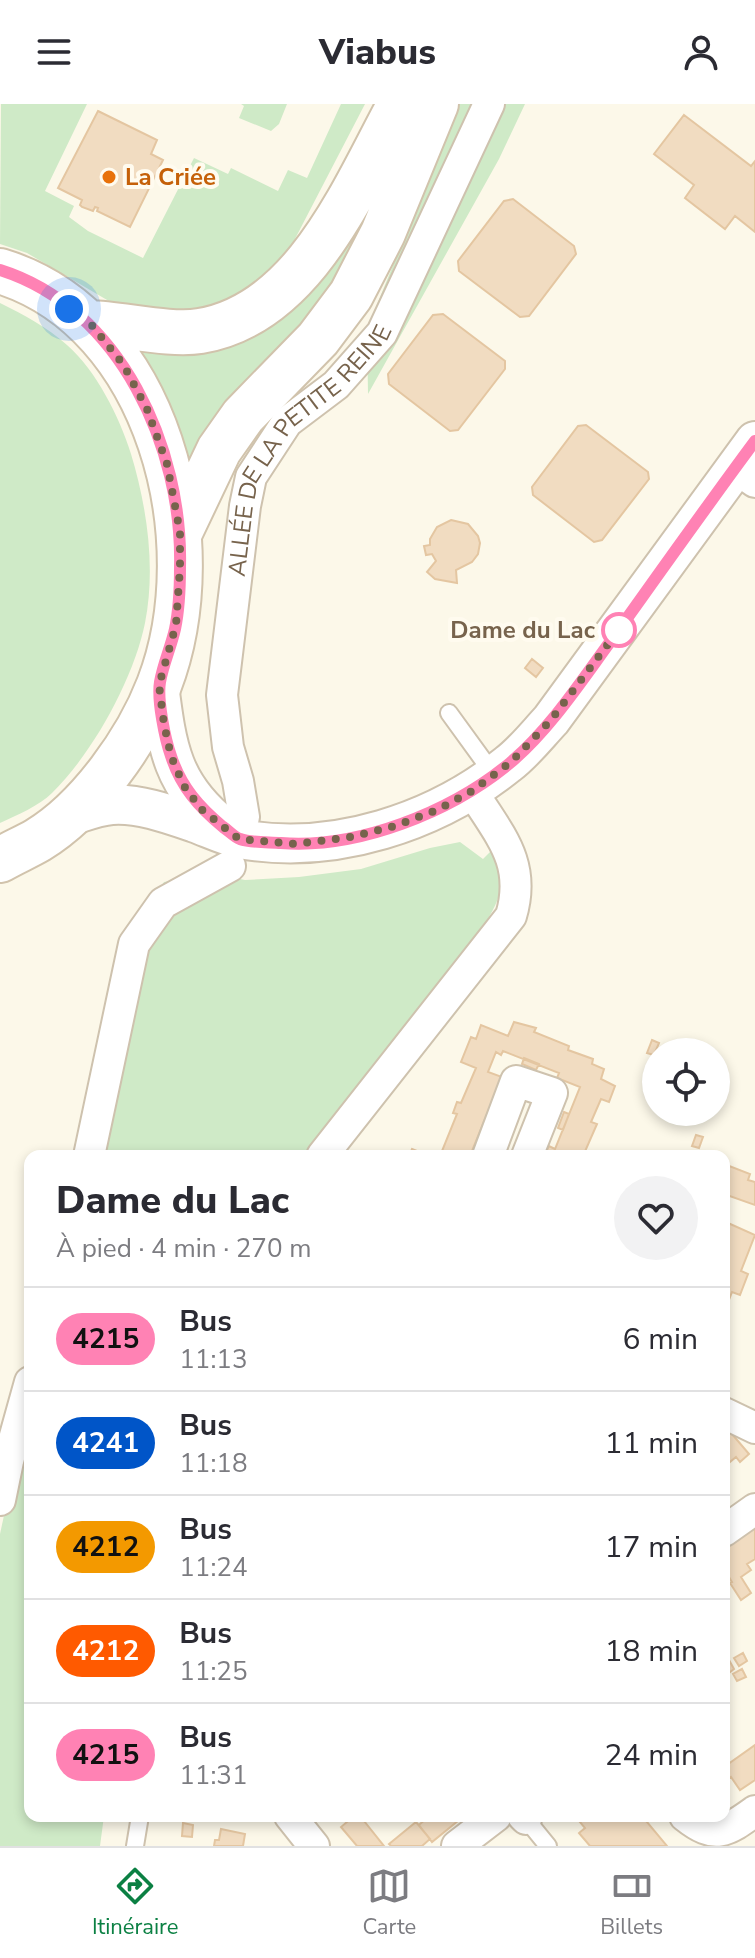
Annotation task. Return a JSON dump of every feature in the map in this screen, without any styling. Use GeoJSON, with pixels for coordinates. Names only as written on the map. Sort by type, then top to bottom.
{"type":"FeatureCollection","features":[{"type":"Feature","properties":{"kind":"main road"},"geometry":{"type":"LineString","coordinates":[[90,323],[199,331],[243,317],[286,285],[321,248],[400,104]]}},
{"type":"Feature","properties":{"kind":"main road"},"geometry":{"type":"LineString","coordinates":[[180,532],[219,450],[243,416],[318,339],[351,295],[383,233],[436,104]]}},
{"type":"Feature","properties":{"kind":"main road"},"geometry":{"type":"LineString","coordinates":[[0,271],[48,294],[90,323],[123,364],[147,409],[167,464],[180,532],[176,625],[159,685],[131,739],[104,778],[70,816],[39,839],[0,860]]}},
{"type":"Feature","properties":{"kind":"street"},"geometry":{"type":"LineString","coordinates":[[321,248],[328,216],[342,179],[379,104]]}},
{"type":"Feature","properties":{"kind":"street","name":"ALLÉE DE LA PETITE REINE"},"geometry":{"type":"LineString","coordinates":[[238,841],[238,781],[228,747],[222,695],[251,477],[287,422],[336,385],[382,333],[489,104]]}},
{"type":"Feature","properties":{"kind":"street"},"geometry":{"type":"LineString","coordinates":[[70,816],[112,805],[148,808],[238,841],[296,844],[351,837],[395,826],[437,810],[511,762],[551,720],[748,464]]}},
{"type":"Feature","properties":{"kind":"street"},"geometry":{"type":"LineString","coordinates":[[159,685],[171,756],[184,786],[201,809],[238,841]]}},
{"type":"Feature","properties":{"kind":"street"},"geometry":{"type":"LineString","coordinates":[[332,1150],[511,916],[517,897],[515,865],[483,783]]}},
{"type":"Feature","properties":{"kind":"street"},"geometry":{"type":"LineString","coordinates":[[90,1150],[134,944],[163,903],[238,841]]}},
{"type":"Feature","properties":{"kind":"street"},"geometry":{"type":"LineString","coordinates":[[490,1150],[516,1081],[552,1093],[529,1150]]}},
{"type":"Feature","properties":{"kind":"street"},"geometry":{"type":"LineString","coordinates":[[0,1500],[24,1404]]}},
{"type":"Feature","properties":{"kind":"street"},"geometry":{"type":"LineString","coordinates":[[730,1416],[755,1428]]}},
{"type":"Feature","properties":{"kind":"street"},"geometry":{"type":"LineString","coordinates":[[730,1527],[755,1509]]}},
{"type":"Feature","properties":{"kind":"street"},"geometry":{"type":"LineString","coordinates":[[693,1822],[702,1829],[717,1831],[735,1825],[755,1811]]}},
{"type":"Feature","properties":{"kind":"street"},"geometry":{"type":"LineString","coordinates":[[295,1822],[314,1846]]}},
{"type":"Feature","properties":{"kind":"street"},"geometry":{"type":"LineString","coordinates":[[457,1846],[505,1822]]}},
{"type":"Feature","properties":{"kind":"lane"},"geometry":{"type":"LineString","coordinates":[[449,713],[483,783]]}},
{"type":"Feature","properties":{"kind":"lane"},"geometry":{"type":"LineString","coordinates":[[135,1846],[139,1822]]}},
{"type":"Feature","properties":{"kind":"lane"},"geometry":{"type":"LineString","coordinates":[[521,1822],[548,1846]]}},
{"type":"Feature","properties":{"kind":"green space"},"geometry":{"type":"Polygon","coordinates":[[[1,104],[87,104],[45,191],[74,206],[69,217],[88,231],[143,258],[194,158],[228,174],[231,168],[278,191],[288,170],[307,178],[341,104],[365,104],[283,262],[270,281],[203,315],[119,307],[27,253],[0,244],[1,104]]]}},
{"type":"Feature","properties":{"kind":"green space"},"geometry":{"type":"Polygon","coordinates":[[[241,104],[287,104],[279,124],[271,131],[239,118],[244,106],[241,104]]]}},
{"type":"Feature","properties":{"kind":"green space"},"geometry":{"type":"Polygon","coordinates":[[[459,104],[525,104],[499,159],[368,394],[367,329],[459,104]]]}},
{"type":"Feature","properties":{"kind":"green space"},"geometry":{"type":"Polygon","coordinates":[[[382,183],[335,293],[190,467],[177,425],[136,345],[192,342],[382,183]]]}},
{"type":"Feature","properties":{"kind":"green space"},"geometry":{"type":"Polygon","coordinates":[[[0,303],[43,327],[67,345],[78,355],[106,395],[137,474],[148,538],[150,581],[140,644],[122,690],[97,736],[47,798],[0,823],[0,303]]]}},
{"type":"Feature","properties":{"kind":"green space"},"geometry":{"type":"Polygon","coordinates":[[[460,842],[483,859],[491,851],[500,884],[494,909],[481,930],[309,1150],[80,1150],[124,940],[164,882],[215,874],[245,880],[299,877],[361,869],[460,842]]]}},
{"type":"Feature","properties":{"kind":"green space"},"geometry":{"type":"Polygon","coordinates":[[[24,1423],[24,1822],[103,1822],[100,1846],[0,1846],[0,1534],[24,1423]]]}},
{"type":"Feature","properties":{"kind":"building","name":"La Criée"},"geometry":{"type":"Polygon","coordinates":[[[98,111],[157,140],[151,154],[163,160],[130,227],[97,211],[98,208],[95,207],[93,211],[82,207],[82,200],[58,188],[98,111]]]}},
{"type":"Feature","properties":{"kind":"building"},"geometry":{"type":"Polygon","coordinates":[[[684,115],[751,166],[755,161],[755,232],[735,216],[725,229],[685,198],[694,185],[654,154],[684,115]]]}},
{"type":"Feature","properties":{"kind":"building"},"geometry":{"type":"Polygon","coordinates":[[[513,199],[574,246],[576,254],[529,316],[520,317],[459,271],[458,261],[504,201],[513,199]]]}},
{"type":"Feature","properties":{"kind":"building"},"geometry":{"type":"Polygon","coordinates":[[[443,314],[505,361],[505,369],[458,430],[450,431],[389,384],[388,374],[433,315],[443,314]]]}},
{"type":"Feature","properties":{"kind":"building"},"geometry":{"type":"Polygon","coordinates":[[[586,425],[648,472],[649,479],[602,540],[594,542],[533,495],[532,487],[578,426],[586,425]]]}},
{"type":"Feature","properties":{"kind":"building"},"geometry":{"type":"Polygon","coordinates":[[[451,520],[468,524],[480,543],[478,554],[472,562],[456,570],[457,583],[435,579],[427,572],[436,561],[432,554],[426,555],[424,546],[430,545],[437,527],[451,520]]]}},
{"type":"Feature","properties":{"kind":"building"},"geometry":{"type":"Polygon","coordinates":[[[532,659],[543,668],[536,677],[525,668],[532,659]]]}},
{"type":"Feature","properties":{"kind":"building"},"geometry":{"type":"Polygon","coordinates":[[[514,1022],[536,1028],[534,1032],[569,1046],[568,1050],[593,1059],[592,1064],[604,1069],[601,1079],[615,1086],[609,1102],[601,1099],[591,1122],[597,1124],[586,1150],[547,1150],[549,1146],[555,1149],[580,1087],[557,1078],[559,1073],[503,1051],[501,1055],[496,1052],[488,1072],[502,1077],[472,1150],[442,1150],[457,1114],[453,1113],[457,1102],[461,1103],[476,1068],[461,1062],[471,1037],[476,1039],[481,1025],[508,1036],[514,1022]]]}},
{"type":"Feature","properties":{"kind":"building"},"geometry":{"type":"Polygon","coordinates":[[[524,1058],[539,1064],[536,1070],[522,1064],[524,1058]]]}},
{"type":"Feature","properties":{"kind":"building"},"geometry":{"type":"Polygon","coordinates":[[[564,1112],[569,1114],[563,1130],[558,1128],[564,1112]]]}},
{"type":"Feature","properties":{"kind":"building"},"geometry":{"type":"Polygon","coordinates":[[[696,1135],[703,1137],[699,1148],[692,1146],[696,1135]]]}},
{"type":"Feature","properties":{"kind":"building"},"geometry":{"type":"Polygon","coordinates":[[[730,1166],[750,1174],[748,1180],[755,1182],[755,1205],[730,1196],[730,1166]]]}},
{"type":"Feature","properties":{"kind":"building"},"geometry":{"type":"Polygon","coordinates":[[[730,1224],[755,1235],[741,1271],[748,1274],[740,1295],[732,1292],[730,1297],[730,1224]]]}},
{"type":"Feature","properties":{"kind":"building"},"geometry":{"type":"Polygon","coordinates":[[[730,1432],[749,1454],[740,1462],[736,1457],[730,1462],[730,1432]]]}},
{"type":"Feature","properties":{"kind":"building"},"geometry":{"type":"Polygon","coordinates":[[[755,1525],[755,1559],[747,1564],[751,1570],[741,1577],[751,1593],[741,1600],[730,1583],[730,1542],[755,1525]]]}},
{"type":"Feature","properties":{"kind":"building"},"geometry":{"type":"Polygon","coordinates":[[[743,1653],[747,1661],[739,1666],[734,1658],[743,1653]]]}},
{"type":"Feature","properties":{"kind":"building"},"geometry":{"type":"Polygon","coordinates":[[[742,1669],[746,1677],[737,1681],[733,1674],[742,1669]]]}},
{"type":"Feature","properties":{"kind":"building"},"geometry":{"type":"Polygon","coordinates":[[[755,1745],[755,1780],[740,1790],[730,1778],[730,1763],[755,1745]]]}},
{"type":"Feature","properties":{"kind":"building"},"geometry":{"type":"Polygon","coordinates":[[[347,1822],[365,1822],[384,1846],[357,1846],[341,1827],[347,1822]]]}},
{"type":"Feature","properties":{"kind":"building"},"geometry":{"type":"Polygon","coordinates":[[[416,1822],[430,1839],[422,1846],[389,1844],[416,1822]]]}},
{"type":"Feature","properties":{"kind":"building"},"geometry":{"type":"Polygon","coordinates":[[[422,1822],[457,1822],[432,1842],[419,1825],[422,1822]]]}},
{"type":"Feature","properties":{"kind":"building"},"geometry":{"type":"Polygon","coordinates":[[[580,1822],[647,1822],[667,1846],[590,1846],[579,1833],[585,1828],[580,1822]]]}},
{"type":"Feature","properties":{"kind":"building"},"geometry":{"type":"Polygon","coordinates":[[[183,1823],[193,1825],[192,1837],[182,1836],[183,1823]]]}},
{"type":"Feature","properties":{"kind":"building"},"geometry":{"type":"Polygon","coordinates":[[[221,1829],[245,1834],[243,1846],[214,1846],[221,1829]]]}},
{"type":"Feature","properties":{"kind":"bus line","name":"4215"},"geometry":{"type":"LineString","coordinates":[[0,270],[48,294],[90,323],[123,364],[147,409],[167,464],[180,532],[176,625],[159,685],[167,740],[184,786],[201,809],[239,839],[296,844],[351,837],[395,826],[437,810],[472,791],[511,762],[551,720],[595,663],[755,441]]}},
{"type":"Feature","properties":{"kind":"place","name":"La Criée"},"geometry":{"type":"Point","coordinates":[109,177]}},
{"type":"Feature","properties":{"kind":"place","name":"Dame du Lac"},"geometry":{"type":"Point","coordinates":[619,630]}},
{"type":"Feature","properties":{"kind":"route"},"geometry":{"type":"LineString","coordinates":[[69,309],[90,323],[123,364],[147,409],[167,464],[180,532],[180,568],[176,625],[159,685],[164,724],[171,756],[184,786],[201,809],[239,839],[296,844],[351,837],[395,826],[437,810],[472,791],[511,762],[551,720],[626,620],[619,630]]}}]}
